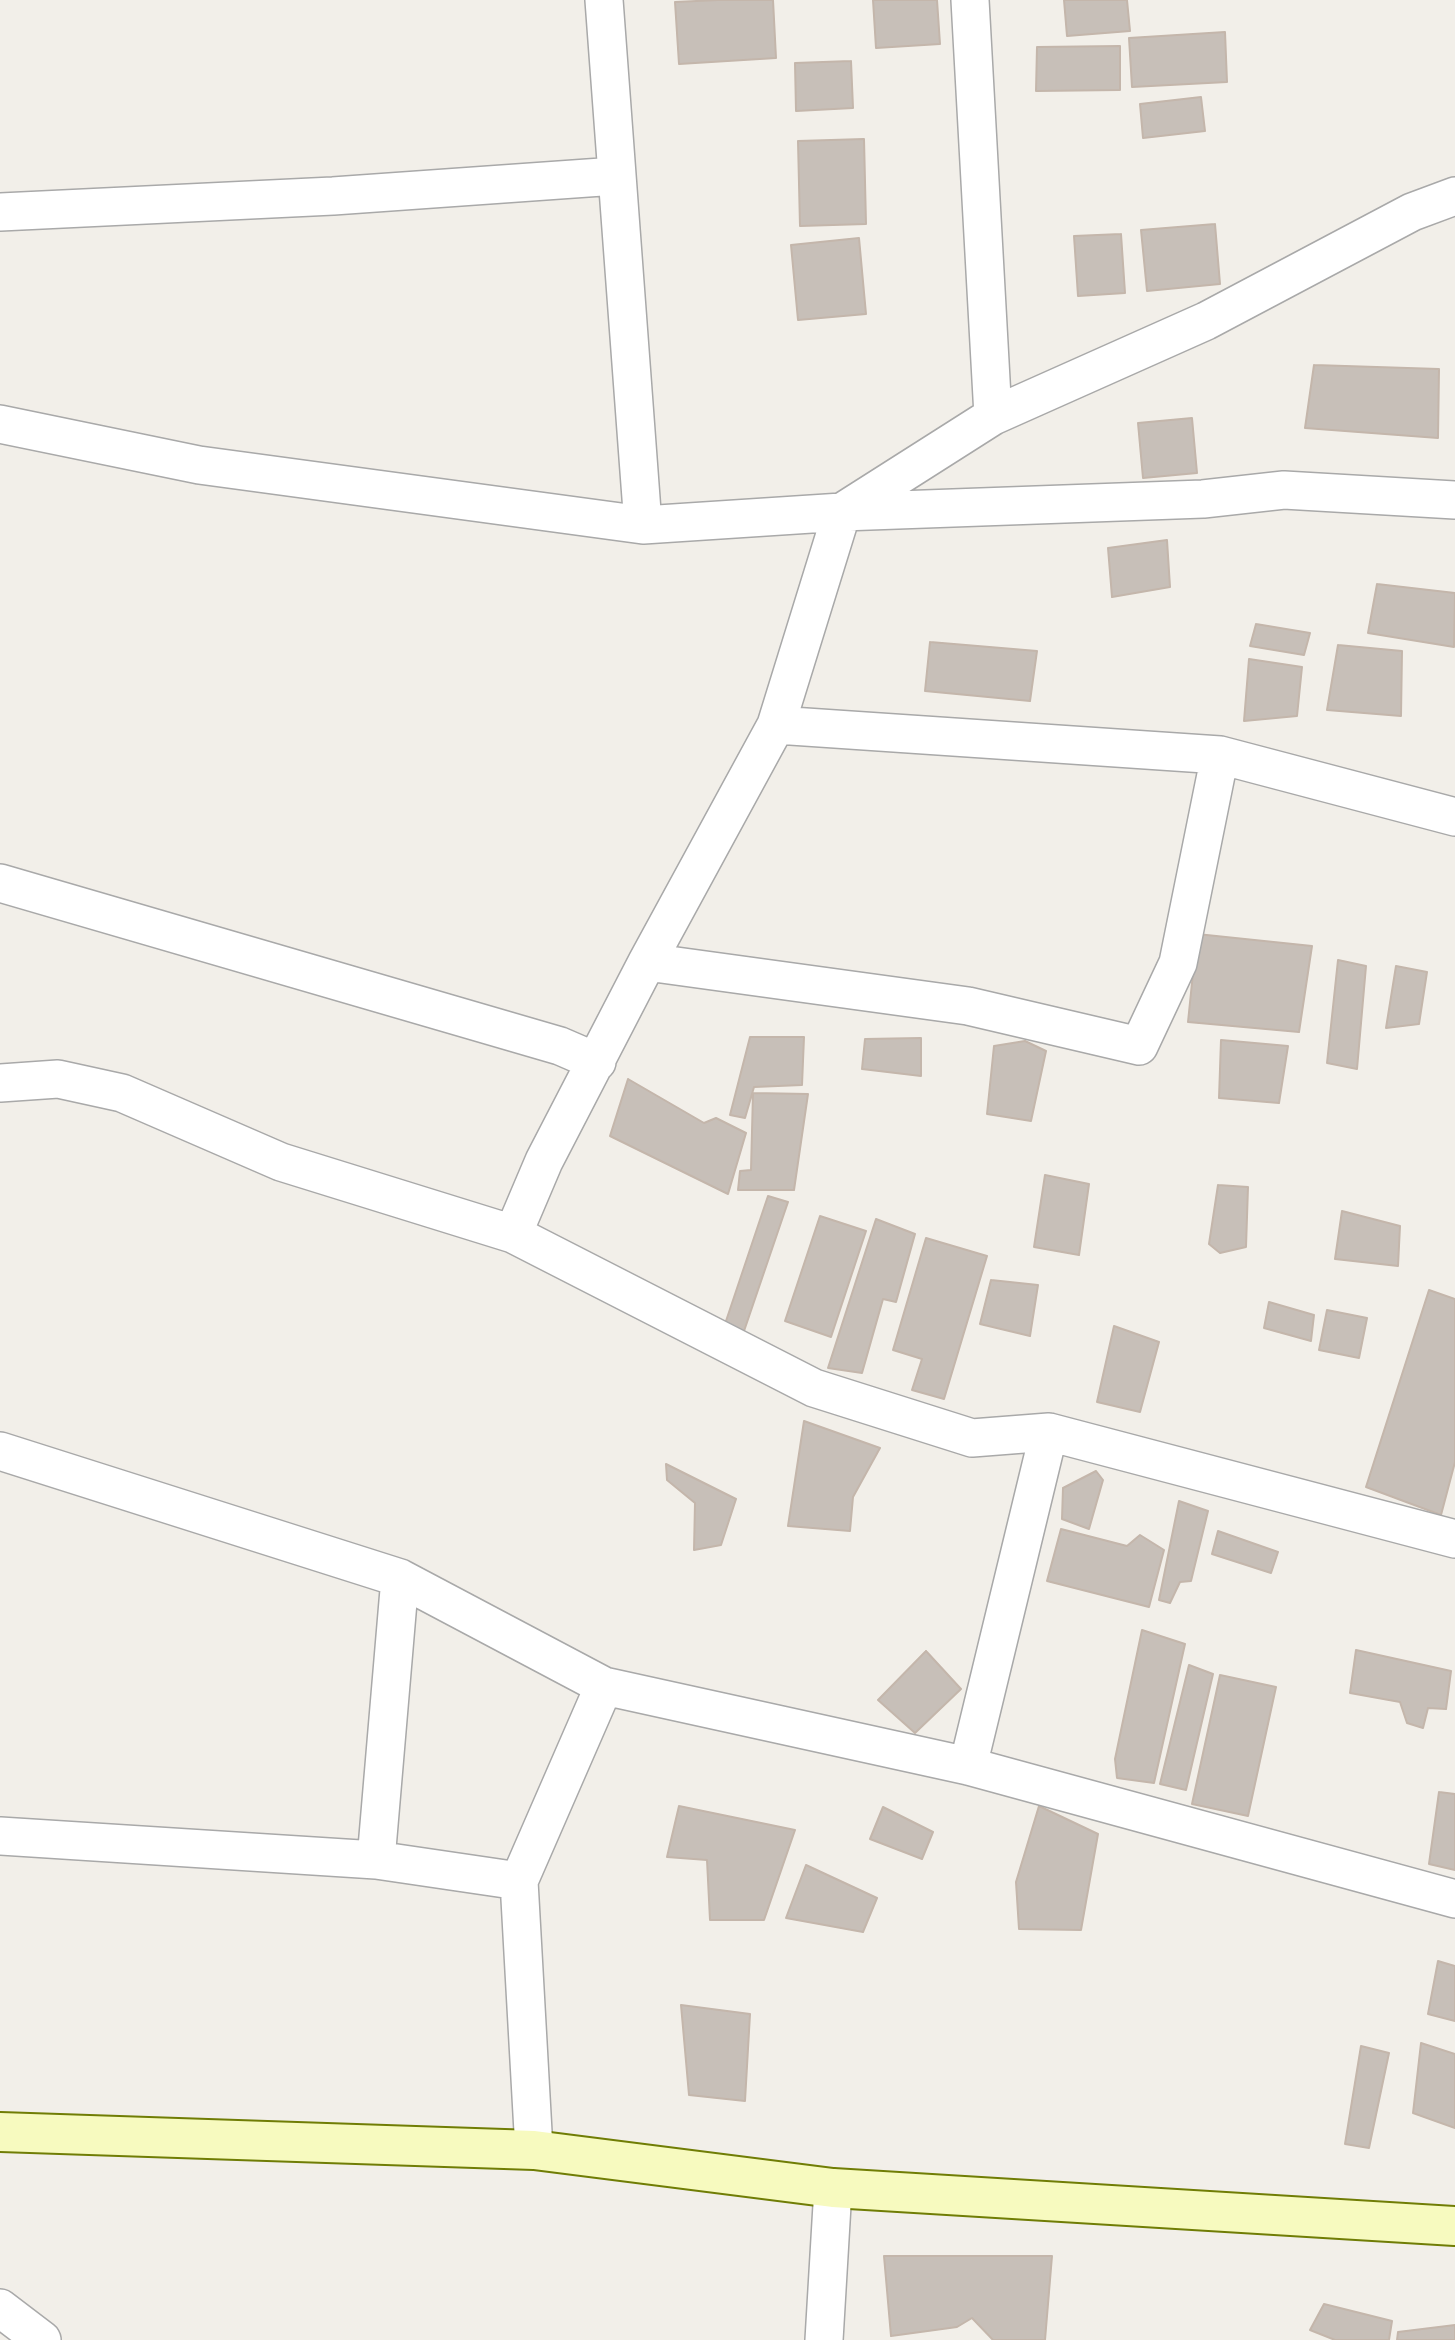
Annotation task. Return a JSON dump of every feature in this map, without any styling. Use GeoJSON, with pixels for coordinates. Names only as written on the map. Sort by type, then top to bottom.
{"type":"FeatureCollection","features":[{"type":"Feature","properties":{"kind":"main road"},"geometry":{"type":"LineString","coordinates":[[0,2132],[534,2150],[833,2188],[1455,2226]]}},
{"type":"Feature","properties":{"kind":"street"},"geometry":{"type":"LineString","coordinates":[[604,0],[643,525]]}},
{"type":"Feature","properties":{"kind":"street"},"geometry":{"type":"LineString","coordinates":[[970,0],[993,416]]}},
{"type":"Feature","properties":{"kind":"street"},"geometry":{"type":"LineString","coordinates":[[0,212],[333,196],[616,176]]}},
{"type":"Feature","properties":{"kind":"street"},"geometry":{"type":"LineString","coordinates":[[513,1234],[544,1161],[647,962],[776,725],[842,512],[993,416],[1206,321],[1412,212],[1455,196]]}},
{"type":"Feature","properties":{"kind":"street"},"geometry":{"type":"LineString","coordinates":[[0,424],[199,465],[643,525],[842,512],[1203,499],[1284,490],[1455,500]]}},
{"type":"Feature","properties":{"kind":"street"},"geometry":{"type":"LineString","coordinates":[[776,725],[1220,755],[1455,817]]}},
{"type":"Feature","properties":{"kind":"street"},"geometry":{"type":"LineString","coordinates":[[647,962],[968,1006],[1139,1046],[1178,963],[1220,755]]}},
{"type":"Feature","properties":{"kind":"street"},"geometry":{"type":"LineString","coordinates":[[0,883],[560,1046],[597,1062]]}},
{"type":"Feature","properties":{"kind":"street"},"geometry":{"type":"LineString","coordinates":[[0,1083],[12,1080],[58,1079],[122,1093],[281,1162],[513,1234],[814,1388],[972,1438],[1049,1432],[1455,1539]]}},
{"type":"Feature","properties":{"kind":"street"},"geometry":{"type":"LineString","coordinates":[[968,1766],[1049,1432]]}},
{"type":"Feature","properties":{"kind":"street"},"geometry":{"type":"LineString","coordinates":[[0,1451],[400,1578],[604,1686],[968,1766],[1455,1899]]}},
{"type":"Feature","properties":{"kind":"street"},"geometry":{"type":"LineString","coordinates":[[376,1860],[400,1578]]}},
{"type":"Feature","properties":{"kind":"street"},"geometry":{"type":"LineString","coordinates":[[534,2150],[519,1881],[604,1686]]}},
{"type":"Feature","properties":{"kind":"street"},"geometry":{"type":"LineString","coordinates":[[0,1836],[376,1860],[519,1881]]}},
{"type":"Feature","properties":{"kind":"street"},"geometry":{"type":"LineString","coordinates":[[824,2340],[833,2188]]}},
{"type":"Feature","properties":{"kind":"street"},"geometry":{"type":"LineString","coordinates":[[0,2308],[42,2340]]}},
{"type":"Feature","properties":{"kind":"building"},"geometry":{"type":"Polygon","coordinates":[[[773,0],[776,58],[679,64],[675,2],[773,0]]]}},
{"type":"Feature","properties":{"kind":"building"},"geometry":{"type":"Polygon","coordinates":[[[873,0],[937,0],[940,44],[876,48],[873,0]]]}},
{"type":"Feature","properties":{"kind":"building"},"geometry":{"type":"Polygon","coordinates":[[[1064,0],[1127,0],[1130,31],[1067,36],[1064,0]]]}},
{"type":"Feature","properties":{"kind":"building"},"geometry":{"type":"Polygon","coordinates":[[[1225,32],[1227,82],[1132,87],[1129,38],[1225,32]]]}},
{"type":"Feature","properties":{"kind":"building"},"geometry":{"type":"Polygon","coordinates":[[[1120,46],[1120,90],[1036,91],[1037,47],[1120,46]]]}},
{"type":"Feature","properties":{"kind":"building"},"geometry":{"type":"Polygon","coordinates":[[[851,61],[853,108],[796,111],[795,63],[851,61]]]}},
{"type":"Feature","properties":{"kind":"building"},"geometry":{"type":"Polygon","coordinates":[[[1201,97],[1205,131],[1143,138],[1140,104],[1201,97]]]}},
{"type":"Feature","properties":{"kind":"building"},"geometry":{"type":"Polygon","coordinates":[[[864,139],[866,224],[800,226],[798,141],[864,139]]]}},
{"type":"Feature","properties":{"kind":"building"},"geometry":{"type":"Polygon","coordinates":[[[1215,224],[1220,284],[1147,291],[1141,230],[1215,224]]]}},
{"type":"Feature","properties":{"kind":"building"},"geometry":{"type":"Polygon","coordinates":[[[1121,234],[1125,293],[1078,296],[1074,236],[1121,234]]]}},
{"type":"Feature","properties":{"kind":"building"},"geometry":{"type":"Polygon","coordinates":[[[859,238],[866,314],[798,320],[791,245],[859,238]]]}},
{"type":"Feature","properties":{"kind":"building"},"geometry":{"type":"Polygon","coordinates":[[[1314,365],[1439,369],[1438,438],[1305,428],[1314,365]]]}},
{"type":"Feature","properties":{"kind":"building"},"geometry":{"type":"Polygon","coordinates":[[[1192,418],[1197,473],[1143,478],[1138,423],[1192,418]]]}},
{"type":"Feature","properties":{"kind":"building"},"geometry":{"type":"Polygon","coordinates":[[[1167,540],[1170,587],[1112,597],[1108,548],[1167,540]]]}},
{"type":"Feature","properties":{"kind":"building"},"geometry":{"type":"Polygon","coordinates":[[[1377,584],[1455,593],[1454,647],[1368,633],[1377,584]]]}},
{"type":"Feature","properties":{"kind":"building"},"geometry":{"type":"Polygon","coordinates":[[[1256,624],[1310,633],[1304,655],[1250,646],[1256,624]]]}},
{"type":"Feature","properties":{"kind":"building"},"geometry":{"type":"Polygon","coordinates":[[[930,642],[1037,651],[1030,701],[925,691],[930,642]]]}},
{"type":"Feature","properties":{"kind":"building"},"geometry":{"type":"Polygon","coordinates":[[[1338,645],[1402,651],[1401,716],[1327,710],[1338,645]]]}},
{"type":"Feature","properties":{"kind":"building"},"geometry":{"type":"Polygon","coordinates":[[[1249,659],[1302,667],[1297,716],[1244,721],[1249,659]]]}},
{"type":"Feature","properties":{"kind":"building"},"geometry":{"type":"Polygon","coordinates":[[[1197,934],[1312,946],[1299,1032],[1188,1022],[1197,934]]]}},
{"type":"Feature","properties":{"kind":"building"},"geometry":{"type":"Polygon","coordinates":[[[1338,960],[1366,966],[1357,1069],[1327,1063],[1338,960]]]}},
{"type":"Feature","properties":{"kind":"building"},"geometry":{"type":"Polygon","coordinates":[[[1396,966],[1427,972],[1419,1024],[1386,1028],[1396,966]]]}},
{"type":"Feature","properties":{"kind":"building"},"geometry":{"type":"Polygon","coordinates":[[[750,1037],[804,1037],[802,1085],[754,1087],[745,1118],[730,1115],[750,1037]]]}},
{"type":"Feature","properties":{"kind":"building"},"geometry":{"type":"Polygon","coordinates":[[[921,1038],[921,1076],[862,1069],[865,1039],[921,1038]]]}},
{"type":"Feature","properties":{"kind":"building"},"geometry":{"type":"Polygon","coordinates":[[[1221,1040],[1288,1046],[1279,1103],[1219,1098],[1221,1040]]]}},
{"type":"Feature","properties":{"kind":"building"},"geometry":{"type":"Polygon","coordinates":[[[1025,1041],[1046,1051],[1031,1121],[987,1114],[994,1046],[1025,1041]]]}},
{"type":"Feature","properties":{"kind":"building"},"geometry":{"type":"Polygon","coordinates":[[[628,1079],[704,1123],[716,1118],[746,1133],[728,1194],[610,1136],[628,1079]]]}},
{"type":"Feature","properties":{"kind":"building"},"geometry":{"type":"Polygon","coordinates":[[[753,1093],[808,1094],[794,1190],[738,1190],[740,1171],[751,1170],[753,1093]]]}},
{"type":"Feature","properties":{"kind":"building"},"geometry":{"type":"Polygon","coordinates":[[[1045,1175],[1089,1184],[1079,1255],[1034,1247],[1045,1175]]]}},
{"type":"Feature","properties":{"kind":"building"},"geometry":{"type":"Polygon","coordinates":[[[1218,1185],[1248,1187],[1246,1247],[1220,1253],[1209,1244],[1218,1185]]]}},
{"type":"Feature","properties":{"kind":"building"},"geometry":{"type":"Polygon","coordinates":[[[768,1196],[788,1202],[743,1334],[724,1327],[768,1196]]]}},
{"type":"Feature","properties":{"kind":"building"},"geometry":{"type":"Polygon","coordinates":[[[1342,1211],[1400,1226],[1398,1266],[1335,1259],[1342,1211]]]}},
{"type":"Feature","properties":{"kind":"building"},"geometry":{"type":"Polygon","coordinates":[[[820,1216],[866,1231],[831,1337],[785,1321],[820,1216]]]}},
{"type":"Feature","properties":{"kind":"building"},"geometry":{"type":"Polygon","coordinates":[[[876,1219],[915,1234],[896,1302],[883,1299],[862,1373],[828,1368],[876,1219]]]}},
{"type":"Feature","properties":{"kind":"building"},"geometry":{"type":"Polygon","coordinates":[[[926,1238],[987,1256],[944,1399],[912,1390],[922,1359],[893,1350],[926,1238]]]}},
{"type":"Feature","properties":{"kind":"building"},"geometry":{"type":"Polygon","coordinates":[[[991,1280],[1038,1285],[1030,1336],[980,1324],[991,1280]]]}},
{"type":"Feature","properties":{"kind":"building"},"geometry":{"type":"Polygon","coordinates":[[[1429,1290],[1455,1299],[1455,1462],[1441,1515],[1366,1487],[1429,1290]]]}},
{"type":"Feature","properties":{"kind":"building"},"geometry":{"type":"Polygon","coordinates":[[[1269,1302],[1314,1315],[1311,1341],[1264,1328],[1269,1302]]]}},
{"type":"Feature","properties":{"kind":"building"},"geometry":{"type":"Polygon","coordinates":[[[1327,1310],[1367,1318],[1359,1358],[1319,1350],[1327,1310]]]}},
{"type":"Feature","properties":{"kind":"building"},"geometry":{"type":"Polygon","coordinates":[[[1114,1326],[1159,1342],[1140,1412],[1097,1402],[1114,1326]]]}},
{"type":"Feature","properties":{"kind":"building"},"geometry":{"type":"Polygon","coordinates":[[[804,1421],[880,1448],[853,1497],[850,1531],[788,1526],[804,1421]]]}},
{"type":"Feature","properties":{"kind":"building"},"geometry":{"type":"Polygon","coordinates":[[[666,1464],[736,1499],[721,1545],[694,1550],[695,1503],[667,1480],[666,1464]]]}},
{"type":"Feature","properties":{"kind":"building"},"geometry":{"type":"Polygon","coordinates":[[[1096,1471],[1103,1480],[1089,1529],[1062,1519],[1063,1488],[1096,1471]]]}},
{"type":"Feature","properties":{"kind":"building"},"geometry":{"type":"Polygon","coordinates":[[[1179,1501],[1208,1511],[1191,1581],[1180,1582],[1170,1603],[1159,1600],[1179,1501]]]}},
{"type":"Feature","properties":{"kind":"building"},"geometry":{"type":"Polygon","coordinates":[[[1061,1529],[1127,1546],[1140,1535],[1164,1550],[1149,1607],[1047,1581],[1061,1529]]]}},
{"type":"Feature","properties":{"kind":"building"},"geometry":{"type":"Polygon","coordinates":[[[1218,1531],[1278,1552],[1271,1573],[1212,1554],[1218,1531]]]}},
{"type":"Feature","properties":{"kind":"building"},"geometry":{"type":"Polygon","coordinates":[[[1142,1630],[1185,1644],[1154,1783],[1117,1778],[1115,1759],[1142,1630]]]}},
{"type":"Feature","properties":{"kind":"building"},"geometry":{"type":"Polygon","coordinates":[[[1356,1650],[1451,1671],[1446,1709],[1428,1708],[1423,1728],[1407,1723],[1400,1702],[1350,1693],[1356,1650]]]}},
{"type":"Feature","properties":{"kind":"building"},"geometry":{"type":"Polygon","coordinates":[[[926,1651],[961,1689],[915,1733],[878,1700],[926,1651]]]}},
{"type":"Feature","properties":{"kind":"building"},"geometry":{"type":"Polygon","coordinates":[[[1189,1665],[1213,1674],[1186,1790],[1160,1784],[1189,1665]]]}},
{"type":"Feature","properties":{"kind":"building"},"geometry":{"type":"Polygon","coordinates":[[[1220,1675],[1276,1687],[1248,1816],[1192,1804],[1220,1675]]]}},
{"type":"Feature","properties":{"kind":"building"},"geometry":{"type":"Polygon","coordinates":[[[1439,1792],[1455,1794],[1455,1870],[1429,1864],[1439,1792]]]}},
{"type":"Feature","properties":{"kind":"building"},"geometry":{"type":"Polygon","coordinates":[[[679,1806],[795,1830],[764,1920],[710,1920],[707,1860],[667,1857],[679,1806]]]}},
{"type":"Feature","properties":{"kind":"building"},"geometry":{"type":"Polygon","coordinates":[[[1039,1806],[1098,1834],[1081,1930],[1019,1929],[1016,1882],[1039,1806]]]}},
{"type":"Feature","properties":{"kind":"building"},"geometry":{"type":"Polygon","coordinates":[[[883,1807],[933,1832],[922,1859],[870,1839],[883,1807]]]}},
{"type":"Feature","properties":{"kind":"building"},"geometry":{"type":"Polygon","coordinates":[[[806,1865],[877,1898],[863,1932],[786,1918],[806,1865]]]}},
{"type":"Feature","properties":{"kind":"building"},"geometry":{"type":"Polygon","coordinates":[[[1438,1961],[1455,1966],[1455,2021],[1428,2014],[1438,1961]]]}},
{"type":"Feature","properties":{"kind":"building"},"geometry":{"type":"Polygon","coordinates":[[[681,2005],[750,2014],[745,2101],[689,2095],[681,2005]]]}},
{"type":"Feature","properties":{"kind":"building"},"geometry":{"type":"Polygon","coordinates":[[[1421,2043],[1455,2054],[1455,2128],[1413,2113],[1421,2043]]]}},
{"type":"Feature","properties":{"kind":"building"},"geometry":{"type":"Polygon","coordinates":[[[1361,2046],[1389,2053],[1369,2148],[1345,2144],[1361,2046]]]}},
{"type":"Feature","properties":{"kind":"building"},"geometry":{"type":"Polygon","coordinates":[[[884,2256],[1052,2256],[1045,2340],[993,2340],[972,2318],[957,2327],[891,2336],[884,2256]]]}},
{"type":"Feature","properties":{"kind":"building"},"geometry":{"type":"Polygon","coordinates":[[[1324,2304],[1392,2321],[1389,2340],[1335,2340],[1310,2330],[1324,2304]]]}},
{"type":"Feature","properties":{"kind":"building"},"geometry":{"type":"Polygon","coordinates":[[[1455,2325],[1455,2340],[1397,2340],[1398,2332],[1455,2325]]]}}]}
